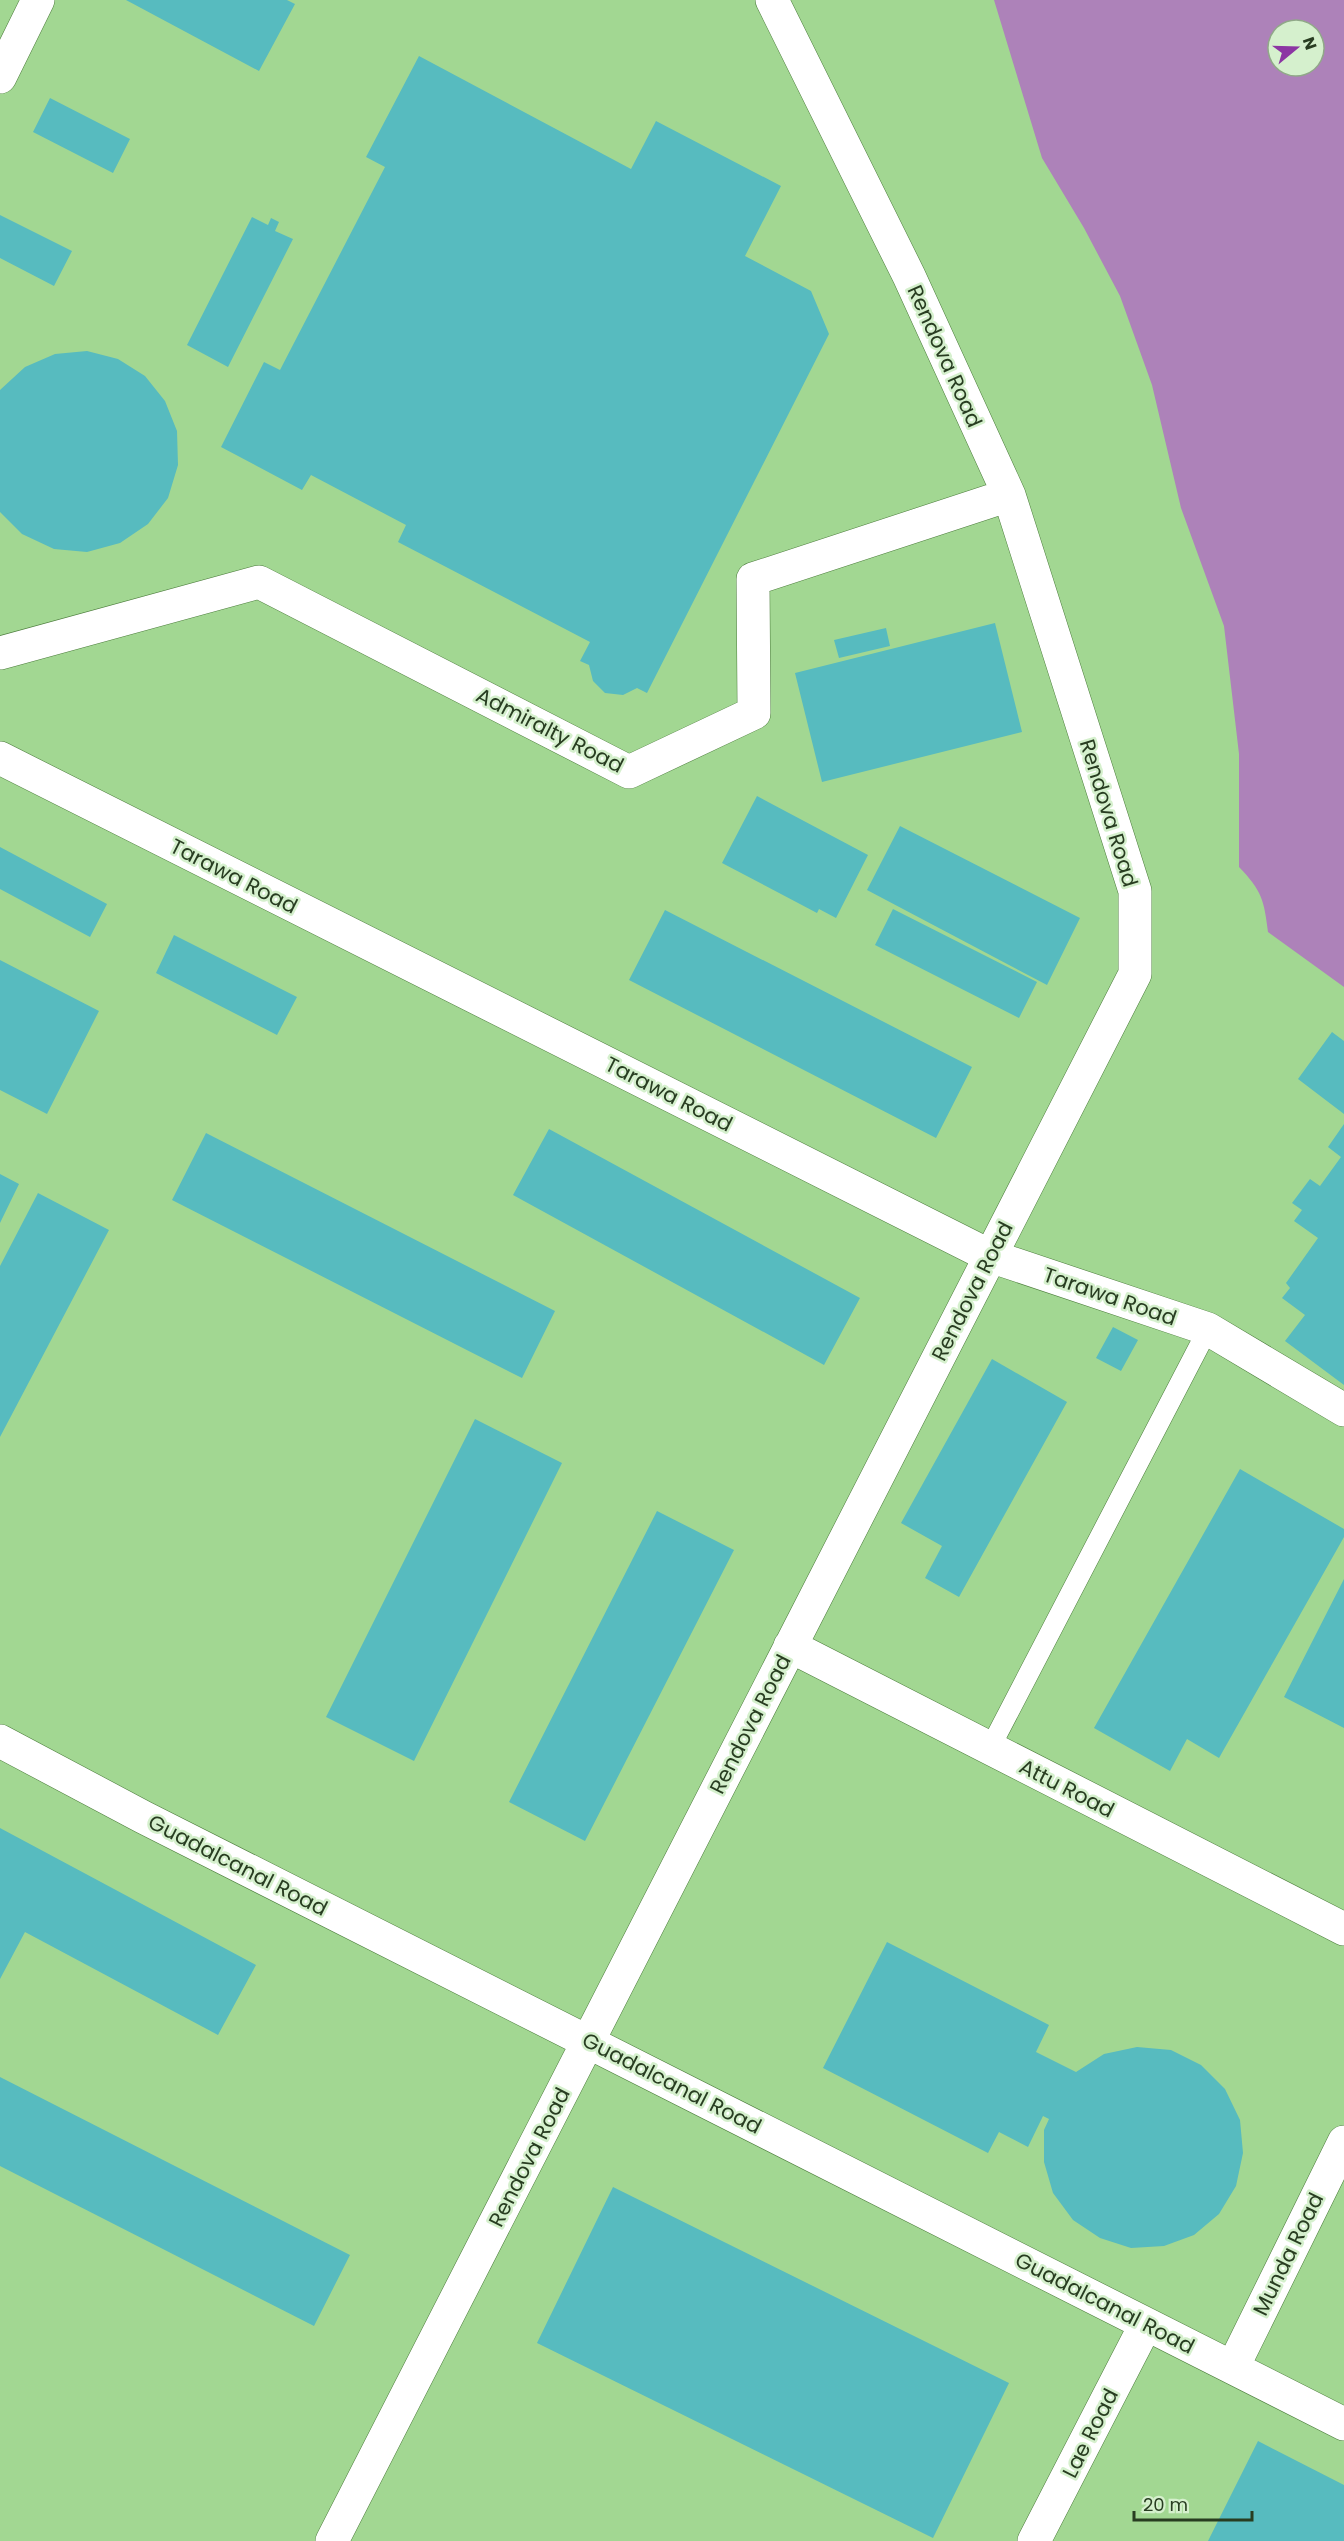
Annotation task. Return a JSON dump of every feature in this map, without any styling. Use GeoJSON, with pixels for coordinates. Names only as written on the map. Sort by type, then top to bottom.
{"type":"FeatureCollection","features":[{"type":"Feature","properties":{"kind":"street"},"geometry":{"type":"LineString","coordinates":[[0,77],[38,0]]}},
{"type":"Feature","properties":{"kind":"street","name":"Rendova Road"},"geometry":{"type":"LineString","coordinates":[[332,2541],[1135,974],[1134,891],[1009,495],[909,276],[772,0]]}},
{"type":"Feature","properties":{"kind":"street","name":"Admiralty Road"},"geometry":{"type":"LineString","coordinates":[[0,653],[260,582],[629,772],[754,713],[753,579],[1009,495]]}},
{"type":"Feature","properties":{"kind":"street","name":"Tarawa Road"},"geometry":{"type":"LineString","coordinates":[[0,758],[990,1256],[1208,1329],[1344,1410]]}},
{"type":"Feature","properties":{"kind":"street","name":"Attu Road"},"geometry":{"type":"LineString","coordinates":[[790,1646],[1344,1929]]}},
{"type":"Feature","properties":{"kind":"street","name":"Guadalcanal Road"},"geometry":{"type":"LineString","coordinates":[[0,1741],[143,1817],[1344,2424]]}},
{"type":"Feature","properties":{"kind":"street","name":"Munda Road"},"geometry":{"type":"LineString","coordinates":[[1233,2367],[1344,2142]]}},
{"type":"Feature","properties":{"kind":"street","name":"Lae Road"},"geometry":{"type":"LineString","coordinates":[[1034,2541],[1146,2324]]}},
{"type":"Feature","properties":{"kind":"lane"},"geometry":{"type":"LineString","coordinates":[[990,1748],[1208,1329]]}},
{"type":"Feature","properties":{"kind":"shaded area"},"geometry":{"type":"Polygon","coordinates":[[[994,0],[1344,0],[1344,987],[1268,932],[1261,897],[1253,883],[1239,867],[1239,754],[1224,626],[1181,508],[1152,385],[1120,296],[1084,228],[1042,158],[994,0]]]}},
{"type":"Feature","properties":{"kind":"building"},"geometry":{"type":"Polygon","coordinates":[[[126,0],[287,0],[295,4],[259,71],[126,0]]]}},
{"type":"Feature","properties":{"kind":"building"},"geometry":{"type":"Polygon","coordinates":[[[419,56],[631,169],[656,121],[781,186],[745,256],[811,291],[829,334],[647,693],[637,688],[623,695],[605,693],[593,681],[589,665],[580,661],[590,642],[398,542],[406,525],[311,475],[302,490],[221,447],[264,362],[280,370],[385,167],[366,157],[419,56]]]}},
{"type":"Feature","properties":{"kind":"building"},"geometry":{"type":"Polygon","coordinates":[[[50,98],[130,139],[113,173],[33,132],[50,98]]]}},
{"type":"Feature","properties":{"kind":"building"},"geometry":{"type":"Polygon","coordinates":[[[0,215],[72,251],[54,286],[0,258],[0,215]]]}},
{"type":"Feature","properties":{"kind":"building"},"geometry":{"type":"Polygon","coordinates":[[[252,217],[268,225],[271,218],[279,222],[275,231],[293,239],[228,367],[187,345],[252,217]]]}},
{"type":"Feature","properties":{"kind":"building"},"geometry":{"type":"Polygon","coordinates":[[[87,351],[118,359],[145,376],[165,401],[177,431],[178,465],[168,498],[148,524],[120,543],[87,552],[54,549],[22,534],[0,512],[0,390],[25,367],[55,354],[87,351]]]}},
{"type":"Feature","properties":{"kind":"building"},"geometry":{"type":"Polygon","coordinates":[[[995,623],[1022,732],[822,782],[795,673],[995,623]]]}},
{"type":"Feature","properties":{"kind":"building"},"geometry":{"type":"Polygon","coordinates":[[[886,628],[890,646],[839,658],[834,640],[886,628]]]}},
{"type":"Feature","properties":{"kind":"building"},"geometry":{"type":"Polygon","coordinates":[[[757,796],[868,855],[836,918],[819,909],[817,913],[722,863],[757,796]]]}},
{"type":"Feature","properties":{"kind":"building"},"geometry":{"type":"Polygon","coordinates":[[[900,826],[1080,918],[1047,985],[867,890],[900,826]]]}},
{"type":"Feature","properties":{"kind":"building"},"geometry":{"type":"Polygon","coordinates":[[[0,847],[107,904],[90,937],[0,889],[0,847]]]}},
{"type":"Feature","properties":{"kind":"building"},"geometry":{"type":"Polygon","coordinates":[[[893,909],[1037,982],[1019,1018],[875,945],[893,909]]]}},
{"type":"Feature","properties":{"kind":"building"},"geometry":{"type":"Polygon","coordinates":[[[665,910],[972,1067],[936,1138],[629,980],[665,910]]]}},
{"type":"Feature","properties":{"kind":"building"},"geometry":{"type":"Polygon","coordinates":[[[174,935],[297,997],[277,1035],[156,973],[174,935]]]}},
{"type":"Feature","properties":{"kind":"building"},"geometry":{"type":"Polygon","coordinates":[[[0,960],[99,1011],[47,1114],[0,1090],[0,960]]]}},
{"type":"Feature","properties":{"kind":"building"},"geometry":{"type":"Polygon","coordinates":[[[1332,1032],[1344,1041],[1344,1114],[1298,1079],[1332,1032]]]}},
{"type":"Feature","properties":{"kind":"building"},"geometry":{"type":"Polygon","coordinates":[[[1344,1124],[1344,1385],[1285,1341],[1305,1315],[1282,1298],[1290,1288],[1286,1283],[1318,1238],[1294,1221],[1302,1210],[1292,1203],[1310,1179],[1320,1186],[1341,1157],[1328,1147],[1344,1124]]]}},
{"type":"Feature","properties":{"kind":"building"},"geometry":{"type":"Polygon","coordinates":[[[549,1129],[860,1298],[824,1365],[513,1195],[549,1129]]]}},
{"type":"Feature","properties":{"kind":"building"},"geometry":{"type":"Polygon","coordinates":[[[206,1133],[555,1311],[522,1378],[172,1200],[206,1133]]]}},
{"type":"Feature","properties":{"kind":"building"},"geometry":{"type":"Polygon","coordinates":[[[0,1174],[19,1184],[0,1223],[0,1174]]]}},
{"type":"Feature","properties":{"kind":"building"},"geometry":{"type":"Polygon","coordinates":[[[38,1193],[109,1230],[0,1437],[0,1266],[38,1193]]]}},
{"type":"Feature","properties":{"kind":"building"},"geometry":{"type":"Polygon","coordinates":[[[1113,1327],[1138,1340],[1121,1371],[1096,1358],[1113,1327]]]}},
{"type":"Feature","properties":{"kind":"building"},"geometry":{"type":"Polygon","coordinates":[[[992,1359],[1067,1402],[959,1597],[925,1578],[942,1546],[901,1523],[992,1359]]]}},
{"type":"Feature","properties":{"kind":"building"},"geometry":{"type":"Polygon","coordinates":[[[475,1419],[562,1463],[414,1761],[326,1717],[475,1419]]]}},
{"type":"Feature","properties":{"kind":"building"},"geometry":{"type":"Polygon","coordinates":[[[1240,1469],[1344,1529],[1344,1537],[1219,1758],[1187,1739],[1170,1771],[1094,1728],[1240,1469]]]}},
{"type":"Feature","properties":{"kind":"building"},"geometry":{"type":"Polygon","coordinates":[[[657,1511],[734,1550],[585,1841],[509,1802],[657,1511]]]}},
{"type":"Feature","properties":{"kind":"building"},"geometry":{"type":"Polygon","coordinates":[[[1344,1579],[1344,1728],[1284,1697],[1344,1579]]]}},
{"type":"Feature","properties":{"kind":"building"},"geometry":{"type":"Polygon","coordinates":[[[0,1828],[256,1965],[218,2035],[25,1932],[0,1979],[0,1828]]]}},
{"type":"Feature","properties":{"kind":"building"},"geometry":{"type":"Polygon","coordinates":[[[887,1942],[1049,2025],[1036,2052],[1076,2072],[1104,2054],[1137,2047],[1171,2050],[1201,2065],[1225,2089],[1240,2120],[1243,2153],[1236,2186],[1219,2214],[1194,2235],[1164,2246],[1131,2248],[1100,2238],[1073,2220],[1053,2193],[1044,2162],[1044,2130],[1049,2119],[1043,2116],[1028,2147],[999,2132],[988,2153],[823,2068],[887,1942]]]}},
{"type":"Feature","properties":{"kind":"building"},"geometry":{"type":"Polygon","coordinates":[[[0,2077],[350,2255],[314,2326],[0,2166],[0,2077]]]}},
{"type":"Feature","properties":{"kind":"building"},"geometry":{"type":"Polygon","coordinates":[[[613,2187],[1009,2383],[933,2538],[537,2343],[613,2187]]]}},
{"type":"Feature","properties":{"kind":"building"},"geometry":{"type":"Polygon","coordinates":[[[1258,2441],[1344,2485],[1344,2541],[1208,2541],[1258,2441]]]}}]}
